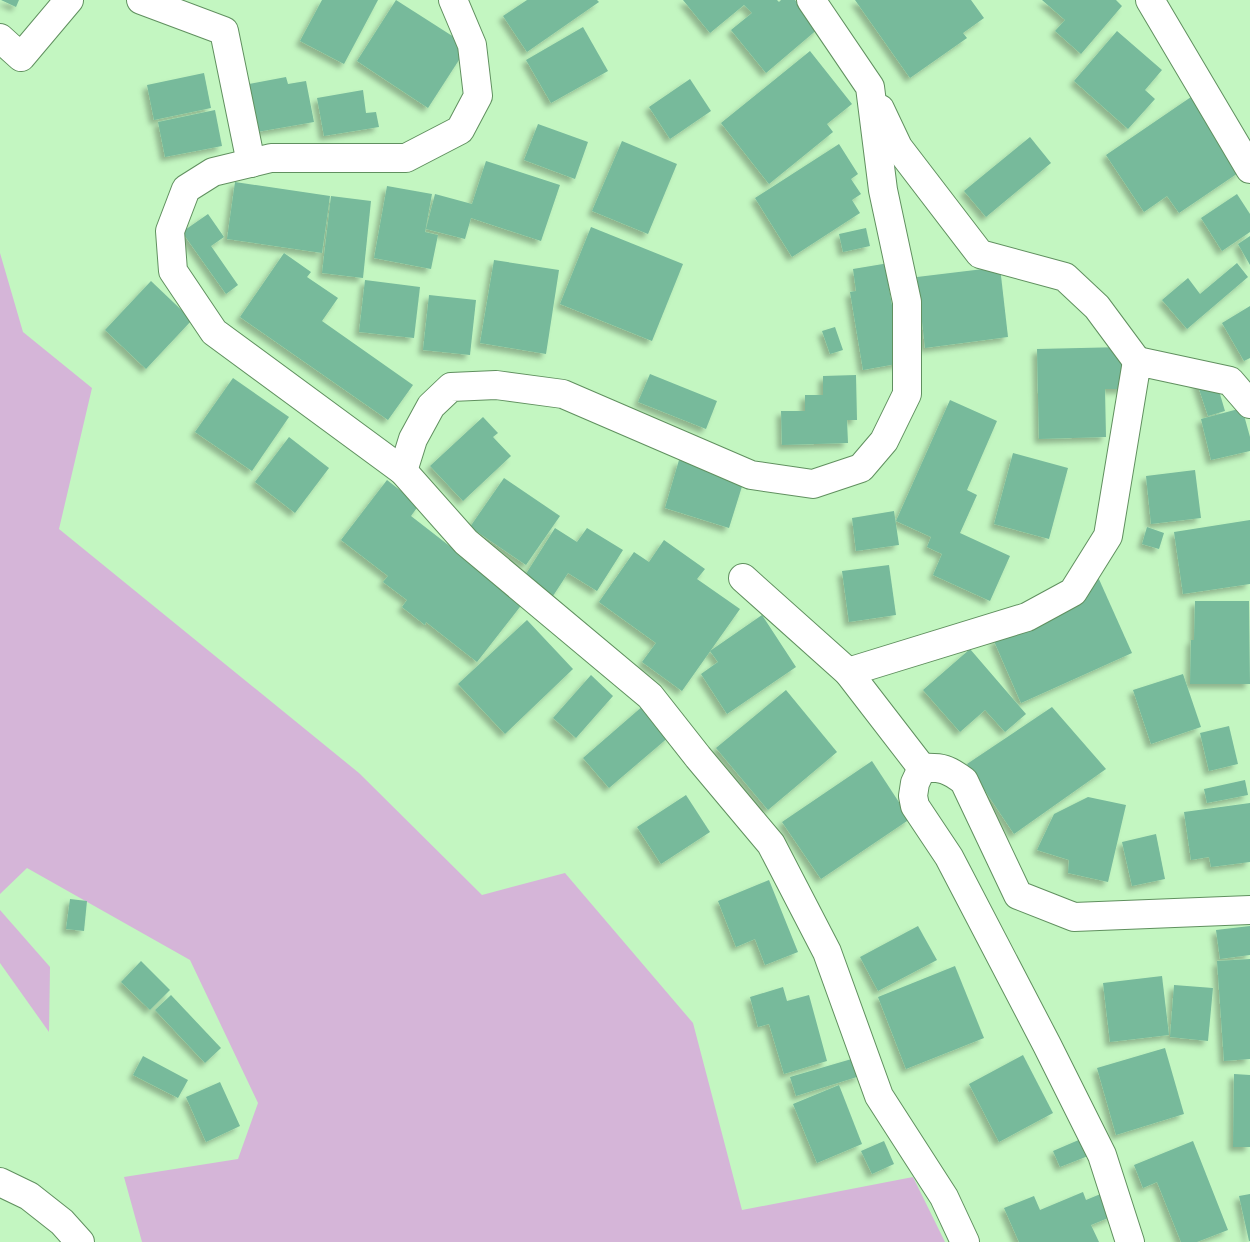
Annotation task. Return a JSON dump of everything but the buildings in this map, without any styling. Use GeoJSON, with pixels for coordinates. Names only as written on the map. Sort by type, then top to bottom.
{"type":"FeatureCollection","features":[{"type":"Feature","properties":{"kind":"street"},"geometry":{"type":"LineString","coordinates":[[0,38],[21,57],[69,0]]}},
{"type":"Feature","properties":{"kind":"street"},"geometry":{"type":"LineString","coordinates":[[141,0],[224,31],[251,163]]}},
{"type":"Feature","properties":{"kind":"street"},"geometry":{"type":"LineString","coordinates":[[453,0],[472,45],[478,96],[460,130],[406,158],[271,158],[214,172],[186,189],[170,230],[173,271],[214,332],[403,471],[466,542],[650,696],[771,844],[827,952],[879,1096],[944,1197],[965,1242]]}},
{"type":"Feature","properties":{"kind":"street"},"geometry":{"type":"LineString","coordinates":[[812,0],[870,87],[898,147],[980,254],[1065,276],[1097,307],[1137,360],[1230,381],[1250,404]]}},
{"type":"Feature","properties":{"kind":"street"},"geometry":{"type":"LineString","coordinates":[[1150,0],[1250,169]]}},
{"type":"Feature","properties":{"kind":"street"},"geometry":{"type":"LineString","coordinates":[[403,471],[413,439],[431,406],[450,388],[496,385],[563,394],[751,476],[813,484],[861,468],[884,441],[907,394],[906,302],[883,190],[870,87]]}},
{"type":"Feature","properties":{"kind":"street"},"geometry":{"type":"LineString","coordinates":[[848,672],[1027,616],[1073,592],[1108,536],[1137,360]]}},
{"type":"Feature","properties":{"kind":"street"},"geometry":{"type":"LineString","coordinates":[[743,578],[848,672],[922,768]]}},
{"type":"Feature","properties":{"kind":"street"},"geometry":{"type":"LineString","coordinates":[[922,768],[938,767],[950,770],[964,781],[1018,895],[1074,917],[1250,910]]}},
{"type":"Feature","properties":{"kind":"street"},"geometry":{"type":"LineString","coordinates":[[922,768],[915,783],[913,796],[915,806],[949,857],[1052,1053],[1102,1155],[1130,1242]]}},
{"type":"Feature","properties":{"kind":"street"},"geometry":{"type":"LineString","coordinates":[[0,1182],[29,1196],[62,1222],[80,1242]]}},
{"type":"Feature","properties":{"kind":"shaded area"},"geometry":{"type":"Polygon","coordinates":[[[0,253],[23,332],[92,388],[59,529],[359,773],[482,895],[565,873],[693,1023],[742,1210],[913,1177],[945,1242],[142,1242],[124,1177],[238,1159],[258,1103],[190,960],[27,868],[0,894],[0,253]]]}},
{"type":"Feature","properties":{"kind":"shaded area"},"geometry":{"type":"Polygon","coordinates":[[[0,910],[50,967],[49,1032],[0,963],[0,910]]]}}]}
